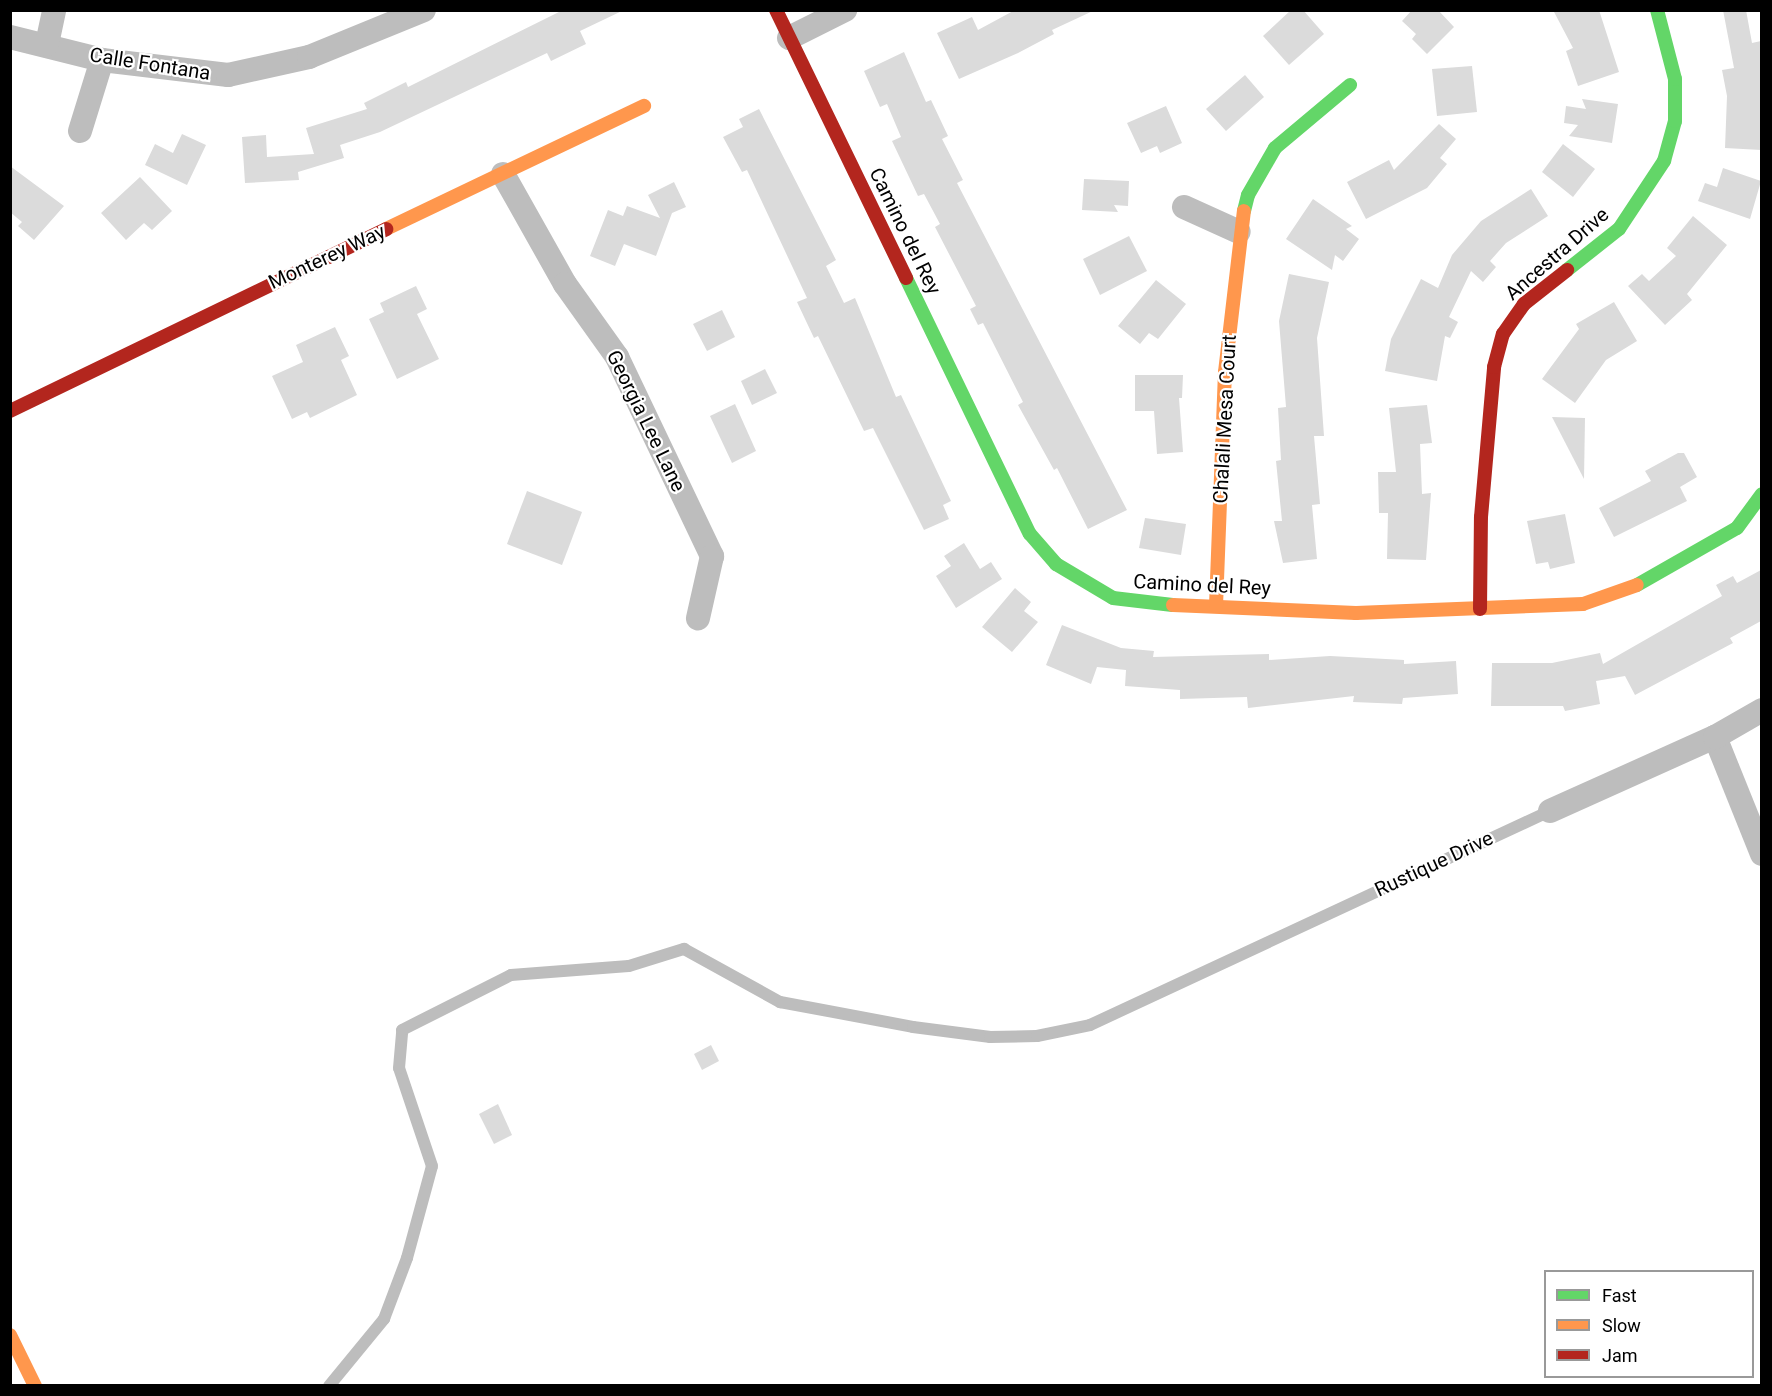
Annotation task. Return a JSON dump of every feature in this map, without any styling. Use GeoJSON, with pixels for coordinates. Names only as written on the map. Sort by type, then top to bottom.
{"type":"FeatureCollection","features":[{"type":"Feature","properties":{"kind":"street"},"geometry":{"type":"LineString","coordinates":[[47,44],[54,10]]}},
{"type":"Feature","properties":{"kind":"street","name":"Calle Fontana"},"geometry":{"type":"LineString","coordinates":[[10,37],[47,44],[102,60],[228,75],[309,57],[424,10]]}},
{"type":"Feature","properties":{"kind":"street","name":"Camino del Rey"},"geometry":{"type":"LineString","coordinates":[[776,10],[1030,534],[1056,564],[1113,598],[1141,604],[1356,613],[1583,604],[1626,591],[1737,528],[1761,494]]}},
{"type":"Feature","properties":{"kind":"street"},"geometry":{"type":"LineString","coordinates":[[789,38],[845,10]]}},
{"type":"Feature","properties":{"kind":"street","name":"Ancestra Drive"},"geometry":{"type":"LineString","coordinates":[[1480,609],[1481,517],[1494,367],[1503,334],[1524,304],[1619,229],[1664,161],[1675,121],[1675,79],[1658,10]]}},
{"type":"Feature","properties":{"kind":"street"},"geometry":{"type":"LineString","coordinates":[[80,131],[102,60]]}},
{"type":"Feature","properties":{"kind":"street","name":"Chalali Mesa Court"},"geometry":{"type":"LineString","coordinates":[[1216,606],[1225,372],[1239,232],[1248,195],[1275,148],[1350,85]]}},
{"type":"Feature","properties":{"kind":"street","name":"Monterey Way"},"geometry":{"type":"LineString","coordinates":[[10,411],[83,373],[644,106]]}},
{"type":"Feature","properties":{"kind":"street","name":"Georgia Lee Lane"},"geometry":{"type":"LineString","coordinates":[[503,174],[565,284],[617,357],[712,556],[698,618]]}},
{"type":"Feature","properties":{"kind":"street"},"geometry":{"type":"LineString","coordinates":[[1184,207],[1239,232]]}},
{"type":"Feature","properties":{"kind":"street","name":"Rustique Drive"},"geometry":{"type":"LineString","coordinates":[[1550,811],[1715,737],[1761,710]]}},
{"type":"Feature","properties":{"kind":"street"},"geometry":{"type":"LineString","coordinates":[[1715,737],[1761,854]]}},
{"type":"Feature","properties":{"kind":"street"},"geometry":{"type":"LineString","coordinates":[[10,1335],[35,1386]]}},
{"type":"Feature","properties":{"kind":"lane","name":"Rustique Drive"},"geometry":{"type":"LineString","coordinates":[[329,1386],[384,1319],[407,1258],[432,1166],[399,1068],[402,1030],[511,975],[629,966],[684,949],[780,1002],[914,1027],[990,1037],[1036,1036],[1090,1025],[1154,993],[1550,811]]}},
{"type":"Feature","properties":{"kind":"building"},"geometry":{"type":"Polygon","coordinates":[[[563,10],[624,10],[580,31],[586,44],[551,61],[547,53],[380,132],[340,145],[344,158],[298,172],[299,180],[245,183],[242,137],[266,135],[267,157],[314,154],[306,128],[367,109],[364,103],[406,82],[408,87],[563,10]]]}},
{"type":"Feature","properties":{"kind":"building"},"geometry":{"type":"Polygon","coordinates":[[[1015,10],[1095,10],[1052,30],[1054,34],[1018,53],[959,79],[937,33],[972,17],[978,30],[1015,10]]]}},
{"type":"Feature","properties":{"kind":"building"},"geometry":{"type":"Polygon","coordinates":[[[1291,10],[1303,10],[1324,34],[1289,65],[1263,36],[1291,10]]]}},
{"type":"Feature","properties":{"kind":"building"},"geometry":{"type":"Polygon","coordinates":[[[1412,10],[1438,10],[1454,27],[1427,54],[1412,39],[1416,34],[1402,21],[1412,10]]]}},
{"type":"Feature","properties":{"kind":"building"},"geometry":{"type":"Polygon","coordinates":[[[1553,10],[1599,10],[1619,72],[1578,86],[1566,51],[1573,48],[1553,10]]]}},
{"type":"Feature","properties":{"kind":"building"},"geometry":{"type":"Polygon","coordinates":[[[1723,10],[1746,10],[1752,43],[1761,41],[1761,150],[1725,148],[1727,96],[1722,70],[1734,68],[1723,10]]]}},
{"type":"Feature","properties":{"kind":"building"},"geometry":{"type":"Polygon","coordinates":[[[904,52],[926,102],[931,100],[948,136],[942,139],[963,180],[957,183],[1127,510],[1088,529],[1057,468],[1054,470],[1018,405],[1023,402],[983,323],[978,325],[970,309],[976,306],[935,227],[940,224],[924,194],[918,196],[892,141],[901,137],[887,104],[880,107],[864,71],[904,52]]]}},
{"type":"Feature","properties":{"kind":"building"},"geometry":{"type":"Polygon","coordinates":[[[1472,66],[1477,112],[1437,116],[1432,69],[1472,66]]]}},
{"type":"Feature","properties":{"kind":"building"},"geometry":{"type":"Polygon","coordinates":[[[1245,75],[1264,97],[1226,131],[1206,109],[1245,75]]]}},
{"type":"Feature","properties":{"kind":"building"},"geometry":{"type":"Polygon","coordinates":[[[1582,99],[1618,104],[1612,143],[1569,136],[1578,125],[1564,123],[1566,106],[1586,109],[1582,99]]]}},
{"type":"Feature","properties":{"kind":"building"},"geometry":{"type":"Polygon","coordinates":[[[1166,106],[1182,143],[1160,153],[1157,146],[1141,153],[1127,123],[1166,106]]]}},
{"type":"Feature","properties":{"kind":"building"},"geometry":{"type":"Polygon","coordinates":[[[759,109],[836,260],[826,266],[844,303],[855,298],[896,397],[901,395],[951,501],[943,505],[949,519],[924,530],[873,428],[864,431],[818,336],[814,338],[797,302],[807,298],[747,170],[742,172],[723,137],[743,127],[739,119],[759,109]]]}},
{"type":"Feature","properties":{"kind":"building"},"geometry":{"type":"Polygon","coordinates":[[[1439,124],[1456,139],[1440,158],[1447,164],[1427,188],[1366,219],[1347,182],[1389,160],[1394,170],[1439,124]]]}},
{"type":"Feature","properties":{"kind":"building"},"geometry":{"type":"Polygon","coordinates":[[[182,134],[206,145],[187,185],[145,165],[155,144],[173,153],[182,134]]]}},
{"type":"Feature","properties":{"kind":"building"},"geometry":{"type":"Polygon","coordinates":[[[1563,144],[1595,169],[1573,197],[1542,172],[1563,144]]]}},
{"type":"Feature","properties":{"kind":"building"},"geometry":{"type":"Polygon","coordinates":[[[10,166],[64,206],[34,240],[18,226],[22,222],[10,212],[10,166]]]}},
{"type":"Feature","properties":{"kind":"building"},"geometry":{"type":"Polygon","coordinates":[[[1723,168],[1761,181],[1750,219],[1698,201],[1705,183],[1717,187],[1723,168]]]}},
{"type":"Feature","properties":{"kind":"building"},"geometry":{"type":"Polygon","coordinates":[[[140,177],[172,211],[152,230],[144,223],[126,240],[101,213],[140,177]]]}},
{"type":"Feature","properties":{"kind":"building"},"geometry":{"type":"Polygon","coordinates":[[[1084,179],[1129,181],[1128,206],[1114,205],[1118,212],[1082,210],[1084,179]]]}},
{"type":"Feature","properties":{"kind":"building"},"geometry":{"type":"Polygon","coordinates":[[[674,182],[686,207],[672,213],[656,256],[624,244],[615,266],[590,256],[608,210],[623,216],[627,206],[660,218],[648,195],[674,182]]]}},
{"type":"Feature","properties":{"kind":"building"},"geometry":{"type":"Polygon","coordinates":[[[1531,189],[1548,216],[1506,243],[1490,261],[1496,267],[1483,282],[1471,271],[1449,317],[1458,322],[1450,338],[1445,336],[1437,381],[1385,371],[1391,339],[1421,279],[1438,288],[1452,255],[1481,221],[1531,189]]]}},
{"type":"Feature","properties":{"kind":"building"},"geometry":{"type":"Polygon","coordinates":[[[1313,199],[1352,226],[1346,229],[1359,239],[1343,261],[1335,255],[1332,270],[1286,239],[1313,199]]]}},
{"type":"Feature","properties":{"kind":"building"},"geometry":{"type":"Polygon","coordinates":[[[1693,216],[1727,245],[1687,294],[1692,300],[1665,325],[1628,286],[1642,274],[1649,281],[1676,256],[1667,248],[1693,216]]]}},
{"type":"Feature","properties":{"kind":"building"},"geometry":{"type":"Polygon","coordinates":[[[1129,236],[1147,271],[1100,295],[1083,259],[1129,236]]]}},
{"type":"Feature","properties":{"kind":"building"},"geometry":{"type":"Polygon","coordinates":[[[1289,274],[1329,282],[1317,338],[1324,436],[1314,436],[1320,504],[1312,505],[1317,559],[1283,563],[1274,521],[1282,521],[1276,461],[1281,460],[1278,408],[1286,407],[1279,321],[1289,274]]]}},
{"type":"Feature","properties":{"kind":"building"},"geometry":{"type":"Polygon","coordinates":[[[1156,280],[1186,304],[1158,339],[1149,333],[1140,344],[1118,326],[1156,280]]]}},
{"type":"Feature","properties":{"kind":"building"},"geometry":{"type":"Polygon","coordinates":[[[416,286],[427,309],[417,314],[439,359],[397,379],[369,319],[384,312],[380,303],[416,286]]]}},
{"type":"Feature","properties":{"kind":"building"},"geometry":{"type":"Polygon","coordinates":[[[1614,302],[1637,341],[1606,360],[1575,403],[1542,379],[1579,329],[1576,324],[1614,302]]]}},
{"type":"Feature","properties":{"kind":"building"},"geometry":{"type":"Polygon","coordinates":[[[722,310],[735,337],[707,351],[693,324],[722,310]]]}},
{"type":"Feature","properties":{"kind":"building"},"geometry":{"type":"Polygon","coordinates":[[[335,327],[349,356],[341,360],[357,395],[310,418],[307,412],[292,419],[272,376],[303,362],[296,345],[335,327]]]}},
{"type":"Feature","properties":{"kind":"building"},"geometry":{"type":"Polygon","coordinates":[[[765,369],[777,393],[752,405],[741,381],[765,369]]]}},
{"type":"Feature","properties":{"kind":"building"},"geometry":{"type":"Polygon","coordinates":[[[1135,375],[1183,375],[1182,398],[1179,398],[1183,452],[1157,454],[1154,411],[1135,411],[1135,375]]]}},
{"type":"Feature","properties":{"kind":"building"},"geometry":{"type":"Polygon","coordinates":[[[735,404],[756,451],[732,463],[710,416],[735,404]]]}},
{"type":"Feature","properties":{"kind":"building"},"geometry":{"type":"Polygon","coordinates":[[[1427,405],[1432,443],[1420,444],[1422,494],[1431,493],[1426,560],[1387,559],[1388,513],[1379,513],[1378,472],[1396,472],[1389,408],[1427,405]]]}},
{"type":"Feature","properties":{"kind":"building"},"geometry":{"type":"Polygon","coordinates":[[[1552,417],[1585,418],[1584,479],[1552,417]]]}},
{"type":"Feature","properties":{"kind":"building"},"geometry":{"type":"Polygon","coordinates":[[[1678,453],[1684,453],[1697,477],[1680,487],[1687,501],[1614,537],[1599,508],[1651,481],[1645,471],[1678,453]]]}},
{"type":"Feature","properties":{"kind":"building"},"geometry":{"type":"Polygon","coordinates":[[[527,491],[582,512],[562,565],[507,544],[527,491]]]}},
{"type":"Feature","properties":{"kind":"building"},"geometry":{"type":"Polygon","coordinates":[[[1565,514],[1575,563],[1550,569],[1548,562],[1536,564],[1527,521],[1565,514]]]}},
{"type":"Feature","properties":{"kind":"building"},"geometry":{"type":"Polygon","coordinates":[[[1145,518],[1186,524],[1181,555],[1139,548],[1145,518]]]}},
{"type":"Feature","properties":{"kind":"building"},"geometry":{"type":"Polygon","coordinates":[[[964,543],[980,569],[991,562],[1002,579],[956,608],[936,576],[951,566],[944,556],[964,543]]]}},
{"type":"Feature","properties":{"kind":"building"},"geometry":{"type":"Polygon","coordinates":[[[1761,570],[1761,621],[1730,638],[1733,643],[1635,695],[1625,676],[1596,681],[1600,704],[1565,711],[1563,706],[1491,706],[1492,663],[1552,663],[1600,653],[1603,664],[1722,596],[1716,585],[1733,576],[1737,583],[1761,570]]]}},
{"type":"Feature","properties":{"kind":"building"},"geometry":{"type":"Polygon","coordinates":[[[1015,588],[1031,602],[1024,611],[1038,622],[1012,652],[982,627],[1015,588]]]}},
{"type":"Feature","properties":{"kind":"building"},"geometry":{"type":"Polygon","coordinates":[[[1062,625],[1121,648],[1154,651],[1153,657],[1269,654],[1269,660],[1330,656],[1404,660],[1404,664],[1456,661],[1458,694],[1403,698],[1402,704],[1353,702],[1354,696],[1248,708],[1247,697],[1180,699],[1180,690],[1125,686],[1126,670],[1097,667],[1091,684],[1046,665],[1062,625]]]}},
{"type":"Feature","properties":{"kind":"building"},"geometry":{"type":"Polygon","coordinates":[[[711,1045],[719,1061],[702,1070],[694,1054],[711,1045]]]}},
{"type":"Feature","properties":{"kind":"building"},"geometry":{"type":"Polygon","coordinates":[[[498,1104],[512,1135],[494,1144],[479,1114],[498,1104]]]}},
{"type":"Feature","properties":{"kind":"traffic: fast"},"geometry":{"type":"LineString","coordinates":[[1567,270],[1619,229],[1664,161],[1675,121],[1675,79],[1657,10]]}},
{"type":"Feature","properties":{"kind":"traffic: fast"},"geometry":{"type":"LineString","coordinates":[[1244,211],[1248,195],[1275,148],[1350,85]]}},
{"type":"Feature","properties":{"kind":"traffic: fast"},"geometry":{"type":"LineString","coordinates":[[906,278],[1030,534],[1056,564],[1113,598],[1173,605]]}},
{"type":"Feature","properties":{"kind":"traffic: fast"},"geometry":{"type":"LineString","coordinates":[[1637,585],[1737,528],[1762,494]]}},
{"type":"Feature","properties":{"kind":"traffic: slow"},"geometry":{"type":"LineString","coordinates":[[386,229],[644,106]]}},
{"type":"Feature","properties":{"kind":"traffic: slow"},"geometry":{"type":"LineString","coordinates":[[1216,606],[1225,372],[1244,211]]}},
{"type":"Feature","properties":{"kind":"traffic: slow"},"geometry":{"type":"LineString","coordinates":[[1173,605],[1356,613],[1583,604],[1637,585]]}},
{"type":"Feature","properties":{"kind":"traffic: slow"},"geometry":{"type":"LineString","coordinates":[[10,1335],[35,1386]]}},
{"type":"Feature","properties":{"kind":"traffic: jam"},"geometry":{"type":"LineString","coordinates":[[776,10],[906,278]]}},
{"type":"Feature","properties":{"kind":"traffic: jam"},"geometry":{"type":"LineString","coordinates":[[10,411],[386,229]]}},
{"type":"Feature","properties":{"kind":"traffic: jam"},"geometry":{"type":"LineString","coordinates":[[1480,609],[1481,517],[1494,367],[1503,334],[1524,304],[1567,270]]}}]}
